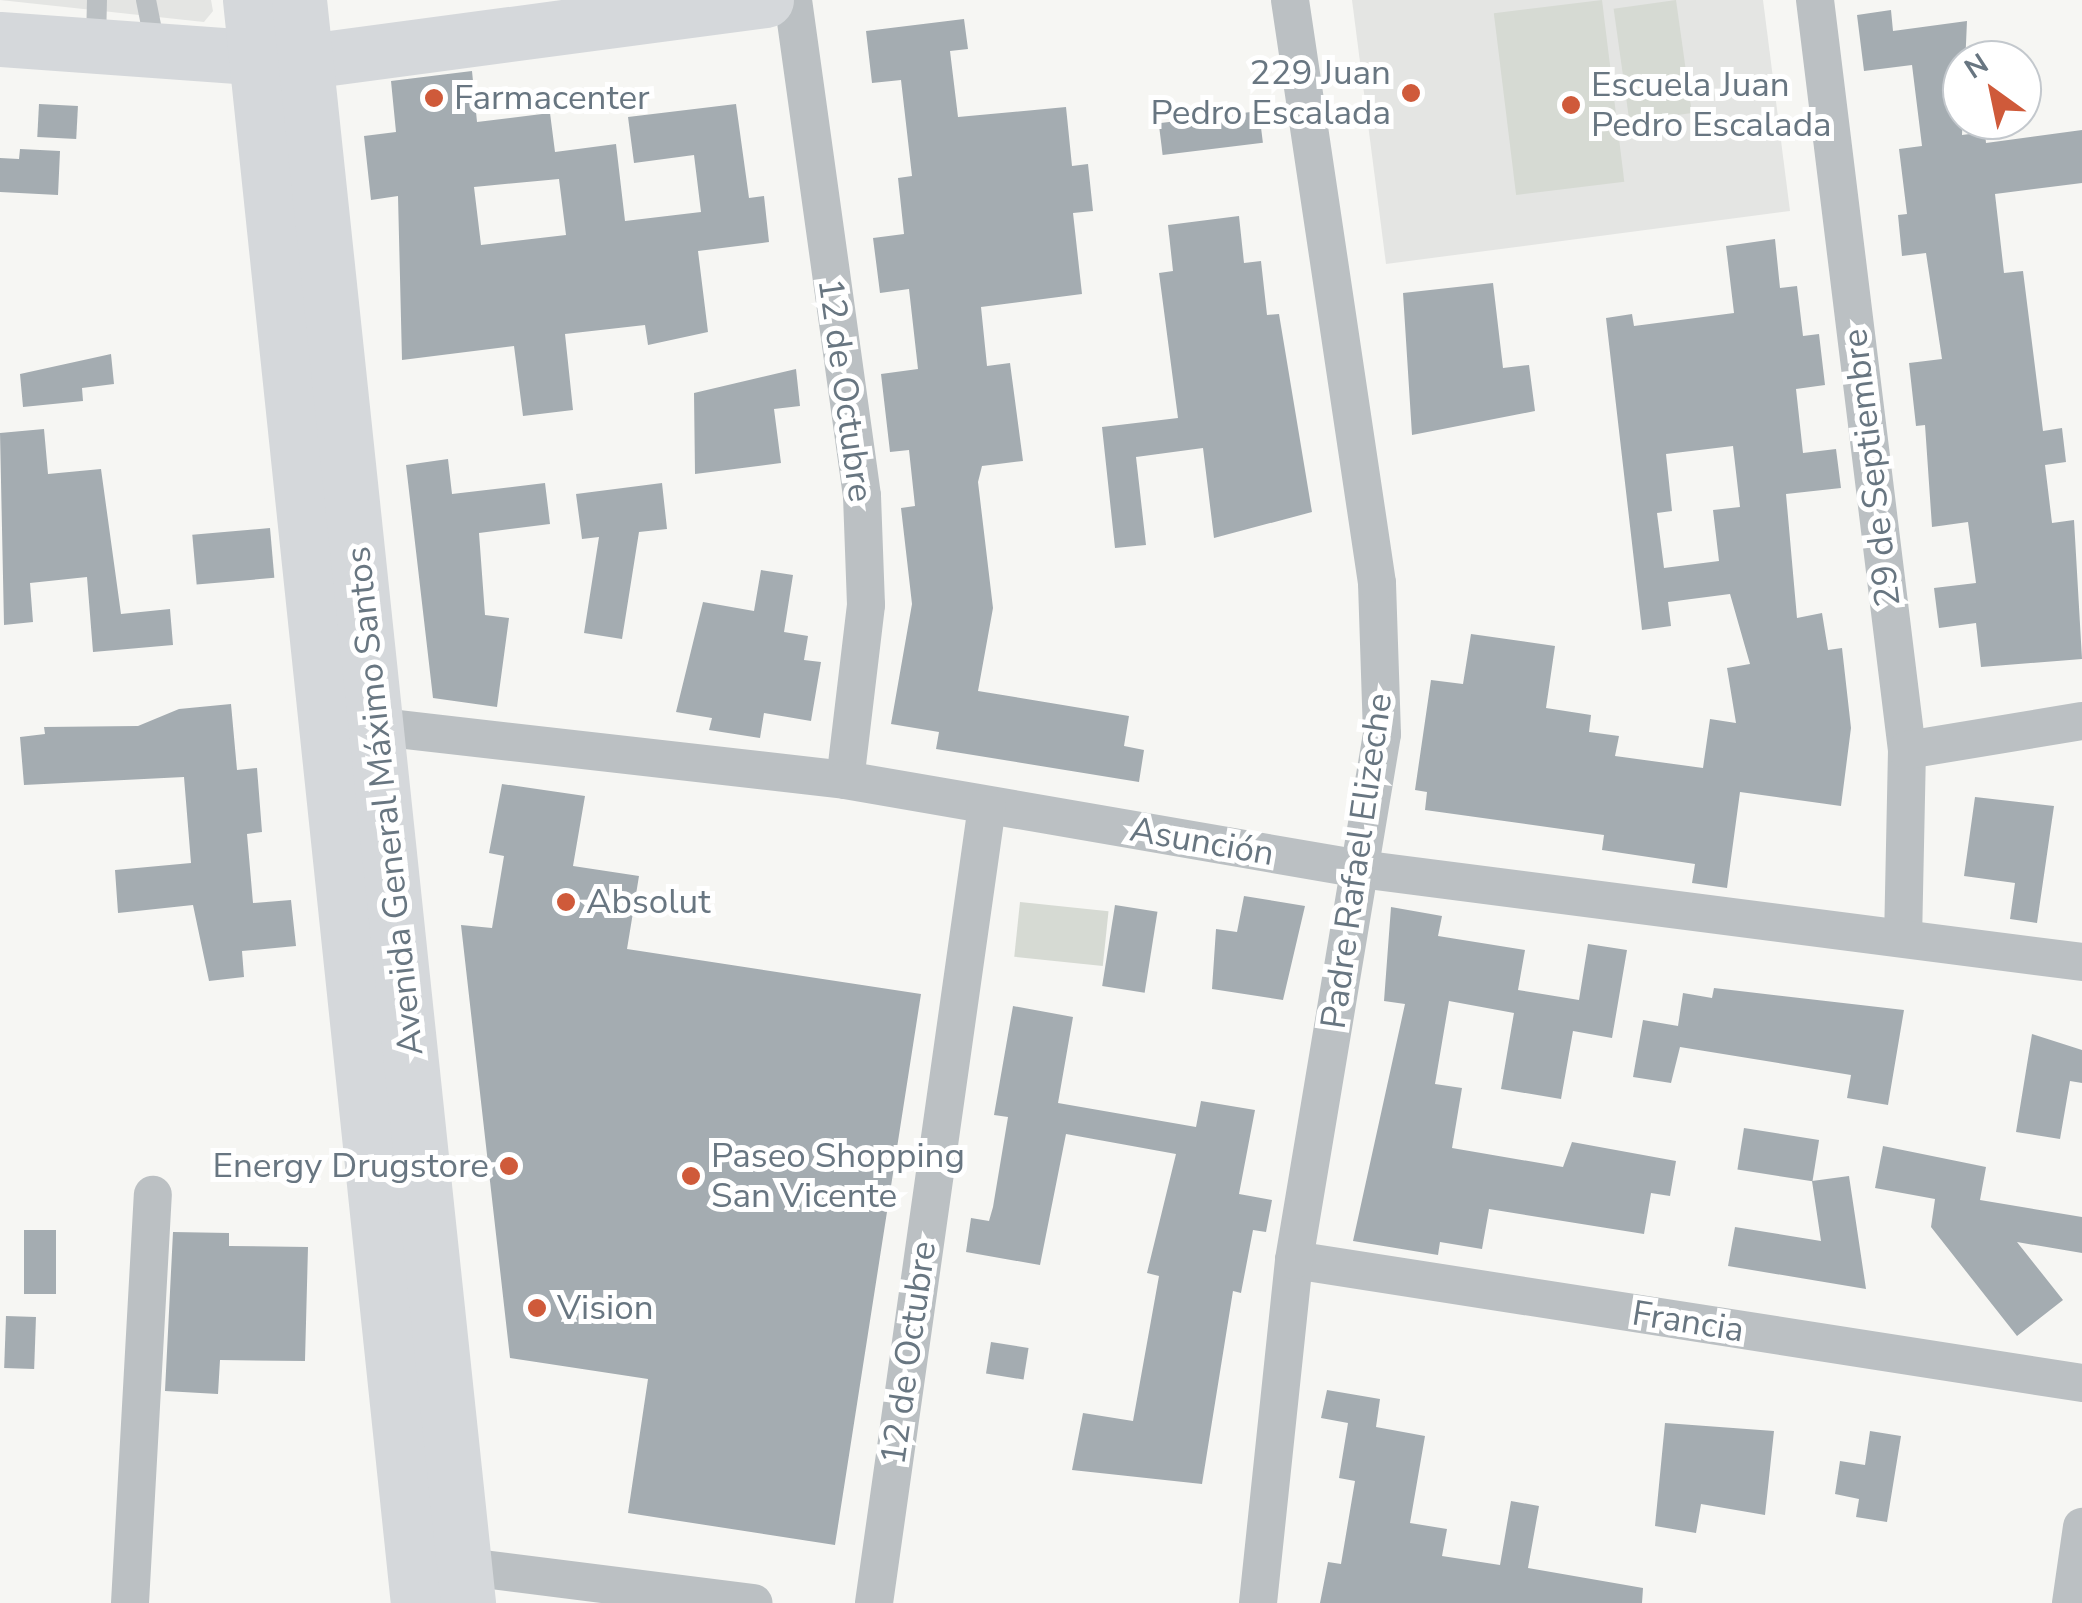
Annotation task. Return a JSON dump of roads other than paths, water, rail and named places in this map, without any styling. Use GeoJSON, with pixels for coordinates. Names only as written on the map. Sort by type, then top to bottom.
{"type":"FeatureCollection","features":[{"type":"Feature","properties":{"kind":"main road","name":"Avenida General Máximo Santos"},"geometry":{"type":"LineString","coordinates":[[250,0],[283,61],[378,728],[441,1583]]}},
{"type":"Feature","properties":{"kind":"main road","name":"Avenida General Máximo Santos"},"geometry":{"type":"LineString","coordinates":[[298,0],[283,61],[322,719],[441,1583]]}},
{"type":"Feature","properties":{"kind":"main road"},"geometry":{"type":"LineString","coordinates":[[0,39],[96,24],[151,26],[283,61],[766,0]]}},
{"type":"Feature","properties":{"kind":"street","name":"12 de Octubre"},"geometry":{"type":"LineString","coordinates":[[793,0],[862,496],[866,605],[845,780]]}},
{"type":"Feature","properties":{"kind":"street","name":"Padre Rafael Elizeche"},"geometry":{"type":"LineString","coordinates":[[1258,1603],[1294,1260],[1382,734],[1384,656],[1290,0]]}},
{"type":"Feature","properties":{"kind":"street","name":"29 de Septiembre"},"geometry":{"type":"LineString","coordinates":[[1815,0],[1907,750],[1903,936]]}},
{"type":"Feature","properties":{"kind":"street","name":"Asunción"},"geometry":{"type":"LineString","coordinates":[[322,719],[845,780],[1360,869],[2082,962]]}},
{"type":"Feature","properties":{"kind":"street"},"geometry":{"type":"LineString","coordinates":[[1907,750],[2082,721]]}},
{"type":"Feature","properties":{"kind":"street","name":"12 de Octubre"},"geometry":{"type":"LineString","coordinates":[[874,1603],[987,806]]}},
{"type":"Feature","properties":{"kind":"street"},"geometry":{"type":"LineString","coordinates":[[130,1603],[153,1195]]}},
{"type":"Feature","properties":{"kind":"street","name":"Francia"},"geometry":{"type":"LineString","coordinates":[[1294,1260],[2082,1383]]}},
{"type":"Feature","properties":{"kind":"street"},"geometry":{"type":"LineString","coordinates":[[2071,1603],[2082,1527]]}},
{"type":"Feature","properties":{"kind":"street"},"geometry":{"type":"LineString","coordinates":[[441,1583],[754,1603]]}},
{"type":"Feature","properties":{"kind":"place","name":"229 Juan Pedro Escalada"},"geometry":{"type":"Point","coordinates":[1411,93]}},
{"type":"Feature","properties":{"kind":"place","name":"Farmacenter"},"geometry":{"type":"Point","coordinates":[434,98]}},
{"type":"Feature","properties":{"kind":"place","name":"Escuela Juan Pedro Escalada"},"geometry":{"type":"Point","coordinates":[1571,105]}},
{"type":"Feature","properties":{"kind":"place","name":"Absolut"},"geometry":{"type":"Point","coordinates":[566,902]}},
{"type":"Feature","properties":{"kind":"place","name":"Energy Drugstore"},"geometry":{"type":"Point","coordinates":[509,1166]}},
{"type":"Feature","properties":{"kind":"place","name":"Paseo Shopping San Vicente"},"geometry":{"type":"Point","coordinates":[691,1176]}},
{"type":"Feature","properties":{"kind":"place","name":"Vision"},"geometry":{"type":"Point","coordinates":[537,1308]}}]}
